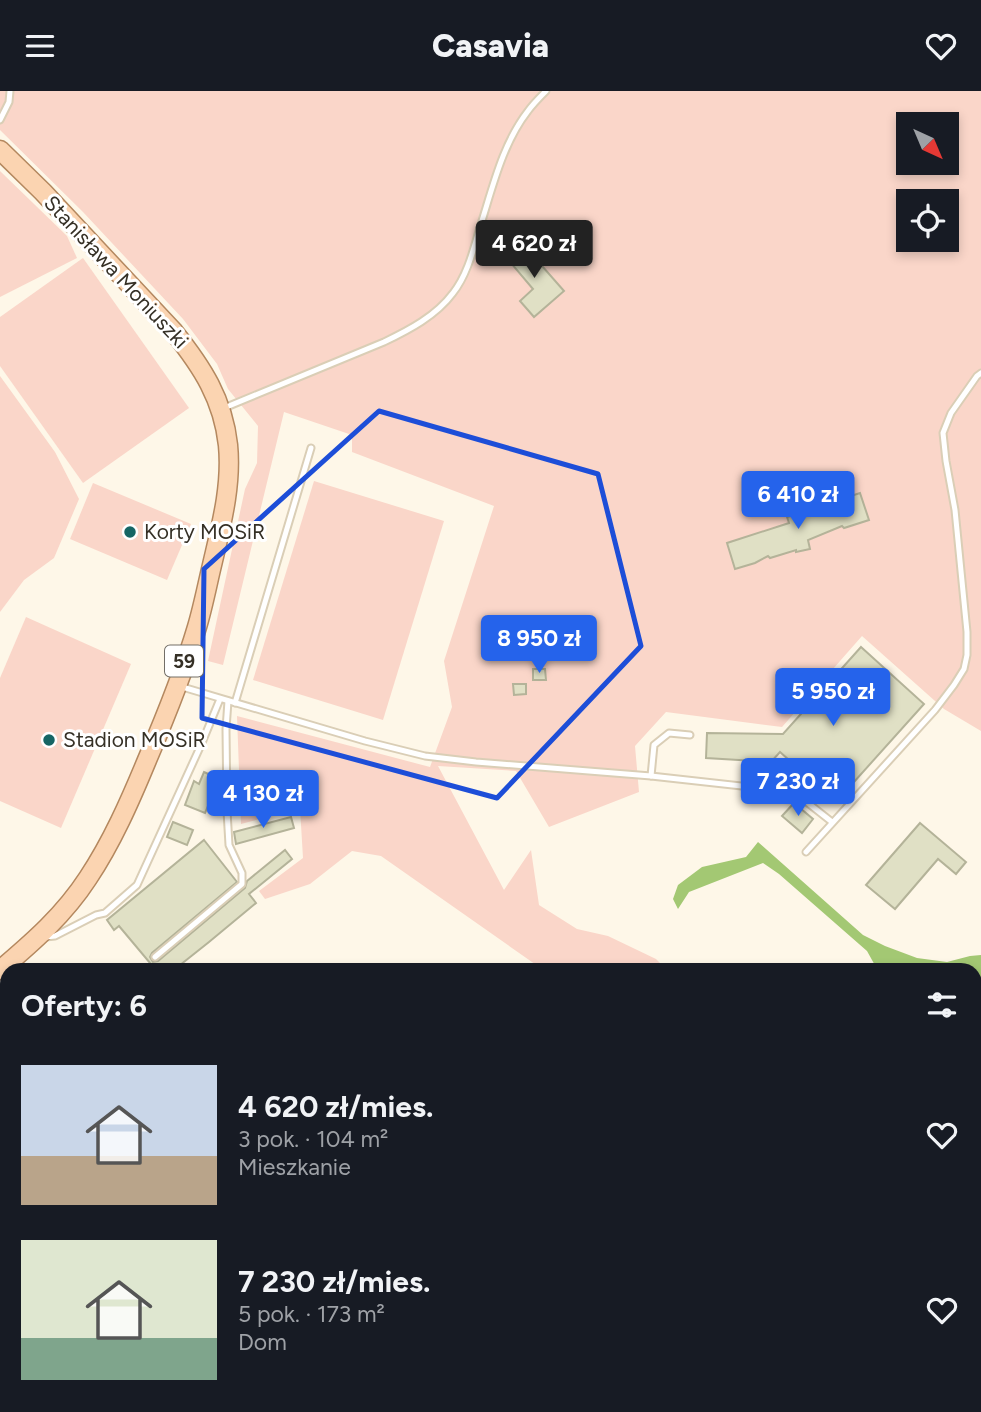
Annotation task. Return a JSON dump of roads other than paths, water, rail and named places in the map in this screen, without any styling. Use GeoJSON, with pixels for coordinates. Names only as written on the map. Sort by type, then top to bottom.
{"type":"FeatureCollection","features":[{"type":"Feature","properties":{"kind":"main road","name":"Stanisława Moniuszki"},"geometry":{"type":"LineString","coordinates":[[0,150],[174,332],[209,380],[221,410],[228,445],[224,515],[197,627],[135,789],[111,840],[79,891],[55,921],[7,963]]}},
{"type":"Feature","properties":{"kind":"lane"},"geometry":{"type":"LineString","coordinates":[[0,120],[9,102],[10,91]]}},
{"type":"Feature","properties":{"kind":"lane"},"geometry":{"type":"LineString","coordinates":[[221,410],[410,330],[444,303],[454,292],[472,254],[507,147],[528,111],[546,91]]}},
{"type":"Feature","properties":{"kind":"lane"},"geometry":{"type":"LineString","coordinates":[[806,852],[935,710],[964,669],[967,632],[955,510],[943,433],[951,414],[976,376],[981,373]]}},
{"type":"Feature","properties":{"kind":"lane"},"geometry":{"type":"LineString","coordinates":[[155,957],[242,884],[242,873],[229,845],[228,833],[226,743],[232,702],[311,448]]}},
{"type":"Feature","properties":{"kind":"lane"},"geometry":{"type":"LineString","coordinates":[[176,685],[425,756],[787,791],[799,796],[832,822]]}},
{"type":"Feature","properties":{"kind":"lane"},"geometry":{"type":"LineString","coordinates":[[36,939],[55,936],[105,913],[137,885],[220,699]]}},
{"type":"Feature","properties":{"kind":"lane"},"geometry":{"type":"LineString","coordinates":[[650,776],[654,745],[668,733],[690,735]]}},
{"type":"Feature","properties":{"kind":"place","name":"Korty MOSiR"},"geometry":{"type":"Point","coordinates":[130,532]}},
{"type":"Feature","properties":{"kind":"place","name":"Stadion MOSiR"},"geometry":{"type":"Point","coordinates":[49,740]}}]}
